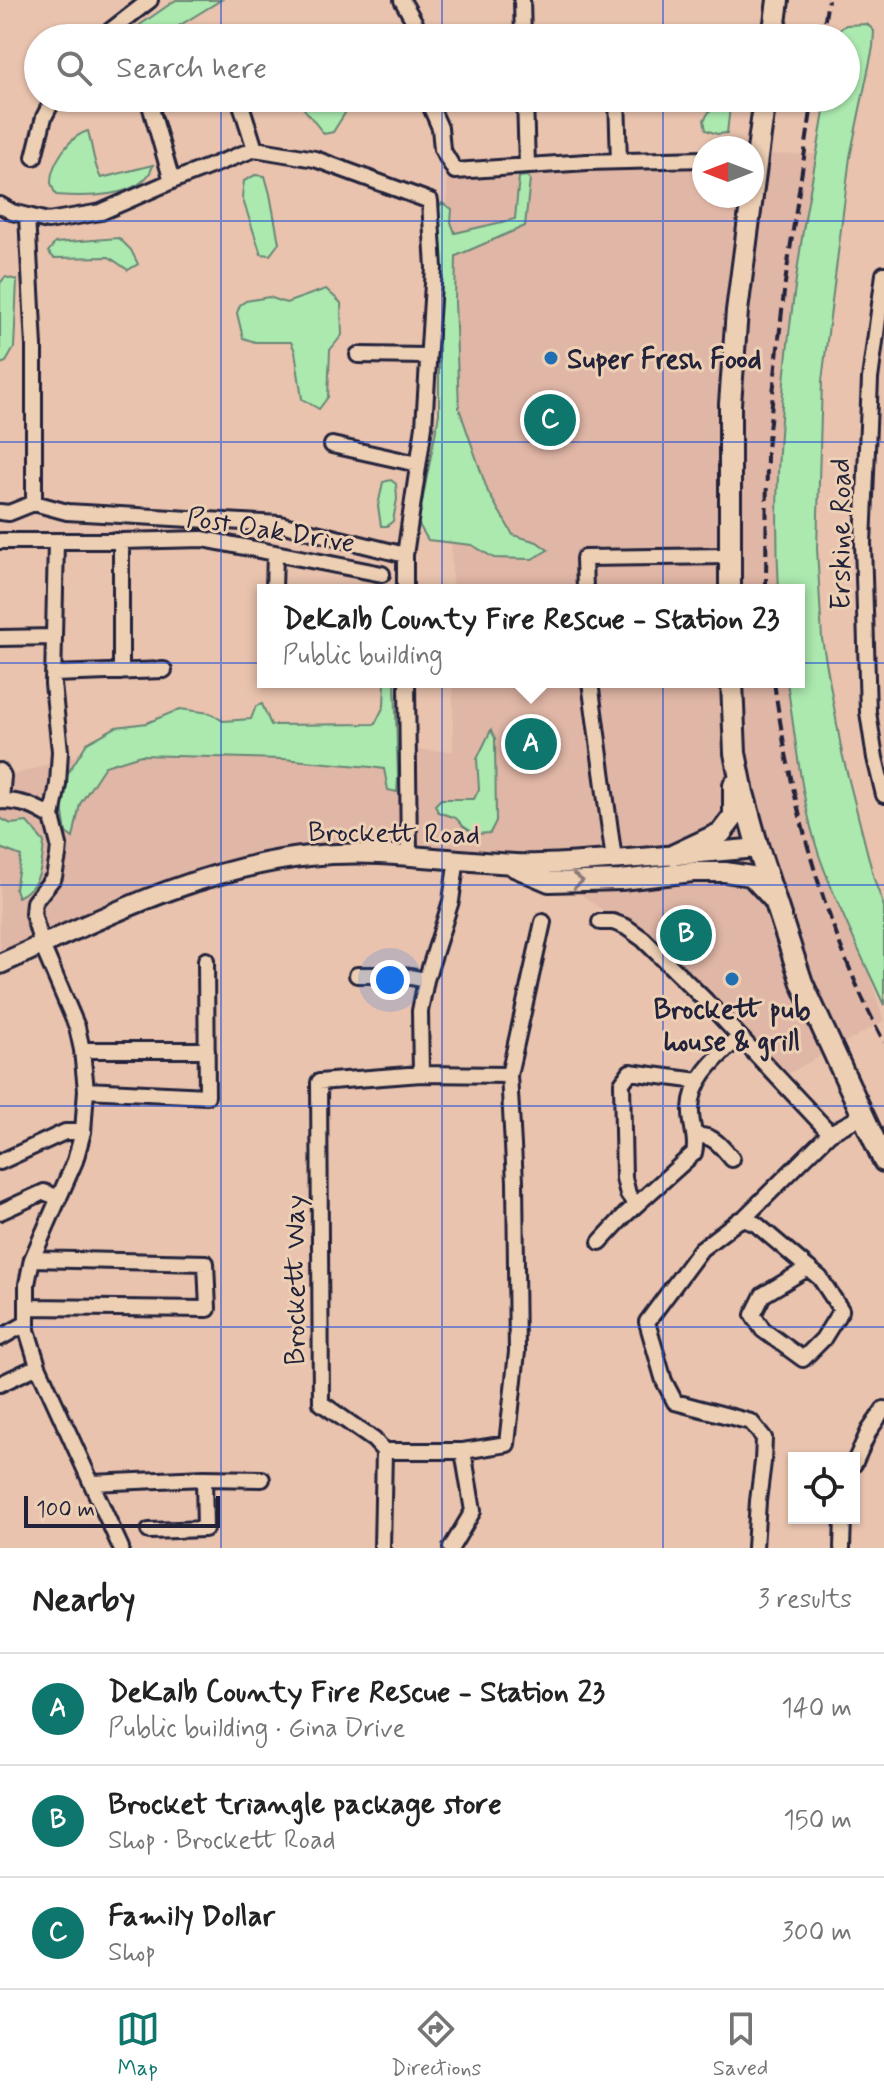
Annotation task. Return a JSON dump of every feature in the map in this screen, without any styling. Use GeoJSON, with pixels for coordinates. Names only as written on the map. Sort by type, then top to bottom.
{"type":"FeatureCollection","features":[{"type":"Feature","properties":{"kind":"main road"},"geometry":{"type":"LineString","coordinates":[[775,24],[778,0]]}},
{"type":"Feature","properties":{"kind":"main road"},"geometry":{"type":"LineString","coordinates":[[758,136],[762,112]]}},
{"type":"Feature","properties":{"kind":"main road"},"geometry":{"type":"LineString","coordinates":[[730,584],[732,376],[750,208]]}},
{"type":"Feature","properties":{"kind":"main road"},"geometry":{"type":"LineString","coordinates":[[674,855],[721,833],[734,816],[732,688]]}},
{"type":"Feature","properties":{"kind":"main road"},"geometry":{"type":"LineString","coordinates":[[735,753],[758,848],[802,983],[884,1161]]}},
{"type":"Feature","properties":{"kind":"street"},"geometry":{"type":"LineString","coordinates":[[119,24],[150,0]]}},
{"type":"Feature","properties":{"kind":"street"},"geometry":{"type":"LineString","coordinates":[[402,0],[415,24]]}},
{"type":"Feature","properties":{"kind":"street"},"geometry":{"type":"LineString","coordinates":[[522,0],[523,24]]}},
{"type":"Feature","properties":{"kind":"street"},"geometry":{"type":"LineString","coordinates":[[34,157],[47,112]]}},
{"type":"Feature","properties":{"kind":"street"},"geometry":{"type":"LineString","coordinates":[[152,112],[172,181]]}},
{"type":"Feature","properties":{"kind":"street"},"geometry":{"type":"LineString","coordinates":[[243,112],[255,149]]}},
{"type":"Feature","properties":{"kind":"street"},"geometry":{"type":"LineString","coordinates":[[433,112],[440,128],[442,149],[455,171],[692,159]]}},
{"type":"Feature","properties":{"kind":"street"},"geometry":{"type":"LineString","coordinates":[[525,112],[527,166]]}},
{"type":"Feature","properties":{"kind":"street"},"geometry":{"type":"LineString","coordinates":[[617,112],[619,161]]}},
{"type":"Feature","properties":{"kind":"street"},"geometry":{"type":"LineString","coordinates":[[0,205],[12,212],[48,221],[101,212],[255,149],[315,159],[430,201],[434,268],[424,426],[405,555],[405,584]]}},
{"type":"Feature","properties":{"kind":"street"},"geometry":{"type":"LineString","coordinates":[[27,216],[34,346],[34,503]]}},
{"type":"Feature","properties":{"kind":"street","name":"Erskine Road"},"geometry":{"type":"LineString","coordinates":[[884,274],[870,379],[863,543],[868,712],[884,795]]}},
{"type":"Feature","properties":{"kind":"street"},"geometry":{"type":"LineString","coordinates":[[358,355],[428,356]]}},
{"type":"Feature","properties":{"kind":"street"},"geometry":{"type":"LineString","coordinates":[[332,445],[418,464]]}},
{"type":"Feature","properties":{"kind":"street"},"geometry":{"type":"LineString","coordinates":[[0,512],[9,513],[34,503],[67,512],[280,524],[405,555]]}},
{"type":"Feature","properties":{"kind":"street","name":"Post Oak Drive"},"geometry":{"type":"LineString","coordinates":[[0,541],[203,539],[382,574]]}},
{"type":"Feature","properties":{"kind":"street"},"geometry":{"type":"LineString","coordinates":[[56,541],[53,674],[60,751],[52,817],[59,845],[54,877],[37,897],[33,907],[42,945],[77,1027],[86,1090],[83,1132],[75,1161],[32,1259],[27,1284],[27,1330],[38,1366],[121,1548]]}},
{"type":"Feature","properties":{"kind":"street"},"geometry":{"type":"LineString","coordinates":[[121,541],[121,672]]}},
{"type":"Feature","properties":{"kind":"street"},"geometry":{"type":"LineString","coordinates":[[274,584],[275,553]]}},
{"type":"Feature","properties":{"kind":"street"},"geometry":{"type":"LineString","coordinates":[[585,584],[584,558],[729,556]]}},
{"type":"Feature","properties":{"kind":"street"},"geometry":{"type":"LineString","coordinates":[[0,638],[54,637]]}},
{"type":"Feature","properties":{"kind":"street"},"geometry":{"type":"LineString","coordinates":[[53,674],[164,670]]}},
{"type":"Feature","properties":{"kind":"street"},"geometry":{"type":"LineString","coordinates":[[407,688],[409,854]]}},
{"type":"Feature","properties":{"kind":"street"},"geometry":{"type":"LineString","coordinates":[[591,688],[614,860]]}},
{"type":"Feature","properties":{"kind":"street"},"geometry":{"type":"LineString","coordinates":[[0,771],[3,776],[0,801],[32,805],[52,817]]}},
{"type":"Feature","properties":{"kind":"street","name":"Brockett Road"},"geometry":{"type":"LineString","coordinates":[[0,964],[166,890],[230,870],[308,856],[409,854],[516,864],[614,860],[758,848]]}},
{"type":"Feature","properties":{"kind":"street"},"geometry":{"type":"LineString","coordinates":[[421,1074],[420,1011],[426,980],[451,901],[457,858]]}},
{"type":"Feature","properties":{"kind":"street"},"geometry":{"type":"LineString","coordinates":[[504,863],[549,882],[725,872],[751,876],[776,903]]}},
{"type":"Feature","properties":{"kind":"street"},"geometry":{"type":"LineString","coordinates":[[382,1548],[384,1451],[463,1451],[507,1444],[517,1352],[515,1181],[509,1075],[543,922]]}},
{"type":"Feature","properties":{"kind":"street"},"geometry":{"type":"LineString","coordinates":[[600,922],[613,922],[626,927],[643,939],[830,1133]]}},
{"type":"Feature","properties":{"kind":"street"},"geometry":{"type":"LineString","coordinates":[[86,1090],[207,1096],[206,960]]}},
{"type":"Feature","properties":{"kind":"street"},"geometry":{"type":"LineString","coordinates":[[357,975],[400,975],[426,980]]}},
{"type":"Feature","properties":{"kind":"street"},"geometry":{"type":"LineString","coordinates":[[600,1242],[694,1153],[696,1146],[691,1110],[698,1081],[739,1037]]}},
{"type":"Feature","properties":{"kind":"street"},"geometry":{"type":"LineString","coordinates":[[82,1050],[207,1050]]}},
{"type":"Feature","properties":{"kind":"street"},"geometry":{"type":"LineString","coordinates":[[636,1205],[628,1194],[624,1178],[622,1083],[630,1072],[698,1081]]}},
{"type":"Feature","properties":{"kind":"street","name":"Brockett Way"},"geometry":{"type":"LineString","coordinates":[[384,1451],[374,1440],[321,1403],[319,1082],[421,1074],[509,1075]]}},
{"type":"Feature","properties":{"kind":"street"},"geometry":{"type":"LineString","coordinates":[[755,1548],[764,1438],[751,1422],[675,1402],[664,1381],[647,1322],[701,1249],[743,1219],[830,1133],[862,1116]]}},
{"type":"Feature","properties":{"kind":"street"},"geometry":{"type":"LineString","coordinates":[[0,1162],[65,1132],[83,1132]]}},
{"type":"Feature","properties":{"kind":"street"},"geometry":{"type":"LineString","coordinates":[[695,1136],[705,1135],[714,1139],[732,1159]]}},
{"type":"Feature","properties":{"kind":"street"},"geometry":{"type":"LineString","coordinates":[[0,1212],[44,1192],[59,1198]]}},
{"type":"Feature","properties":{"kind":"street"},"geometry":{"type":"LineString","coordinates":[[743,1219],[756,1224],[820,1278],[841,1310],[823,1339],[803,1359],[763,1330],[753,1315],[763,1295],[808,1268]]}},
{"type":"Feature","properties":{"kind":"street"},"geometry":{"type":"LineString","coordinates":[[27,1307],[208,1309],[206,1263],[32,1259]]}},
{"type":"Feature","properties":{"kind":"street"},"geometry":{"type":"LineString","coordinates":[[0,1338],[27,1323]]}},
{"type":"Feature","properties":{"kind":"street"},"geometry":{"type":"LineString","coordinates":[[0,1384],[38,1366]]}},
{"type":"Feature","properties":{"kind":"street"},"geometry":{"type":"LineString","coordinates":[[859,1452],[884,1409]]}},
{"type":"Feature","properties":{"kind":"street"},"geometry":{"type":"LineString","coordinates":[[869,1431],[884,1436]]}},
{"type":"Feature","properties":{"kind":"street"},"geometry":{"type":"LineString","coordinates":[[451,1548],[473,1511],[463,1451]]}},
{"type":"Feature","properties":{"kind":"street"},"geometry":{"type":"LineString","coordinates":[[149,1531],[205,1529],[204,1478]]}},
{"type":"Feature","properties":{"kind":"street"},"geometry":{"type":"LineString","coordinates":[[92,1483],[262,1479]]}},
{"type":"Feature","properties":{"kind":"street"},"geometry":{"type":"LineString","coordinates":[[842,1548],[843,1524]]}},
{"type":"Feature","properties":{"kind":"shaded area"},"geometry":{"type":"Polygon","coordinates":[[[822,154],[795,584],[452,584],[447,161],[692,156],[692,208],[764,208],[764,155],[822,154]]]}},
{"type":"Feature","properties":{"kind":"shaded area"},"geometry":{"type":"Polygon","coordinates":[[[453,688],[800,688],[847,909],[884,1021],[773,1082],[669,960],[546,868],[380,837],[232,861],[0,959],[0,779],[116,744],[453,751],[453,688]]]}},
{"type":"Feature","properties":{"kind":"green space"},"geometry":{"type":"Polygon","coordinates":[[[176,0],[221,0],[182,24],[141,24],[176,0]]]}},
{"type":"Feature","properties":{"kind":"green space"},"geometry":{"type":"Polygon","coordinates":[[[860,24],[867,24],[874,31],[860,109],[860,24]]]}},
{"type":"Feature","properties":{"kind":"green space"},"geometry":{"type":"Polygon","coordinates":[[[307,112],[346,112],[333,132],[324,134],[307,112]]]}},
{"type":"Feature","properties":{"kind":"green space"},"geometry":{"type":"Polygon","coordinates":[[[709,112],[729,112],[727,133],[717,134],[706,130],[704,120],[709,112]]]}},
{"type":"Feature","properties":{"kind":"green space"},"geometry":{"type":"Polygon","coordinates":[[[824,112],[859,112],[850,157],[822,381],[817,548],[822,639],[842,753],[884,907],[884,1005],[820,858],[808,815],[788,688],[805,688],[805,584],[779,584],[777,545],[782,410],[803,231],[824,112]]]}},
{"type":"Feature","properties":{"kind":"green space"},"geometry":{"type":"Polygon","coordinates":[[[88,131],[101,178],[153,165],[147,176],[138,184],[112,194],[56,195],[51,182],[58,159],[68,144],[88,131]]]}},
{"type":"Feature","properties":{"kind":"green space"},"geometry":{"type":"Polygon","coordinates":[[[255,175],[265,176],[270,194],[279,243],[270,255],[261,254],[242,197],[244,181],[255,175]]]}},
{"type":"Feature","properties":{"kind":"green space"},"geometry":{"type":"Polygon","coordinates":[[[527,176],[530,179],[525,226],[456,256],[459,408],[488,492],[513,535],[537,542],[548,550],[532,559],[494,558],[472,545],[428,540],[418,523],[439,414],[439,207],[442,203],[452,209],[451,222],[455,233],[515,219],[519,177],[527,176]]]}},
{"type":"Feature","properties":{"kind":"green space"},"geometry":{"type":"Polygon","coordinates":[[[119,238],[131,250],[138,264],[128,270],[109,257],[54,258],[48,252],[55,243],[119,238]]]}},
{"type":"Feature","properties":{"kind":"green space"},"geometry":{"type":"Polygon","coordinates":[[[5,277],[17,280],[14,348],[6,362],[0,364],[0,283],[5,277]]]}},
{"type":"Feature","properties":{"kind":"green space"},"geometry":{"type":"Polygon","coordinates":[[[326,289],[341,303],[342,335],[330,350],[328,397],[319,409],[302,399],[291,342],[255,342],[243,338],[237,313],[246,301],[269,297],[286,303],[326,289]]]}},
{"type":"Feature","properties":{"kind":"green space"},"geometry":{"type":"Polygon","coordinates":[[[391,480],[396,484],[397,499],[393,521],[381,526],[378,506],[383,482],[391,480]]]}},
{"type":"Feature","properties":{"kind":"green space"},"geometry":{"type":"Polygon","coordinates":[[[385,688],[395,688],[397,792],[388,790],[384,769],[371,767],[283,759],[141,755],[105,766],[80,804],[73,838],[66,833],[61,800],[68,773],[87,743],[116,727],[147,723],[180,709],[210,713],[223,721],[251,719],[256,706],[262,704],[271,725],[375,724],[384,706],[385,688]]]}},
{"type":"Feature","properties":{"kind":"green space"},"geometry":{"type":"Polygon","coordinates":[[[491,730],[495,738],[496,821],[490,833],[475,834],[456,818],[438,812],[435,805],[441,799],[474,799],[479,789],[477,759],[491,730]]]}},
{"type":"Feature","properties":{"kind":"green space"},"geometry":{"type":"Polygon","coordinates":[[[0,818],[11,824],[27,822],[44,842],[36,881],[18,897],[15,889],[21,856],[0,848],[0,818]]]}},
{"type":"Feature","properties":{"kind":"railway"},"geometry":{"type":"LineString","coordinates":[[824,24],[828,0]]}},
{"type":"Feature","properties":{"kind":"railway"},"geometry":{"type":"LineString","coordinates":[[766,584],[767,449],[785,283],[811,112]]}},
{"type":"Feature","properties":{"kind":"railway"},"geometry":{"type":"LineString","coordinates":[[775,688],[801,821],[828,912],[863,1000],[884,1042]]}},
{"type":"Feature","properties":{"kind":"place","name":"Super Fresh Food"},"geometry":{"type":"Point","coordinates":[551,358]}},
{"type":"Feature","properties":{"kind":"place","name":"Family Dollar"},"geometry":{"type":"Point","coordinates":[550,420]}},
{"type":"Feature","properties":{"kind":"place","name":"DeKalb County Fire Rescue - Station 23"},"geometry":{"type":"Point","coordinates":[531,744]}},
{"type":"Feature","properties":{"kind":"place","name":"Brocket triangle package store"},"geometry":{"type":"Point","coordinates":[686,935]}},
{"type":"Feature","properties":{"kind":"place","name":"Brockett pub house & grill"},"geometry":{"type":"Point","coordinates":[732,979]}}]}
